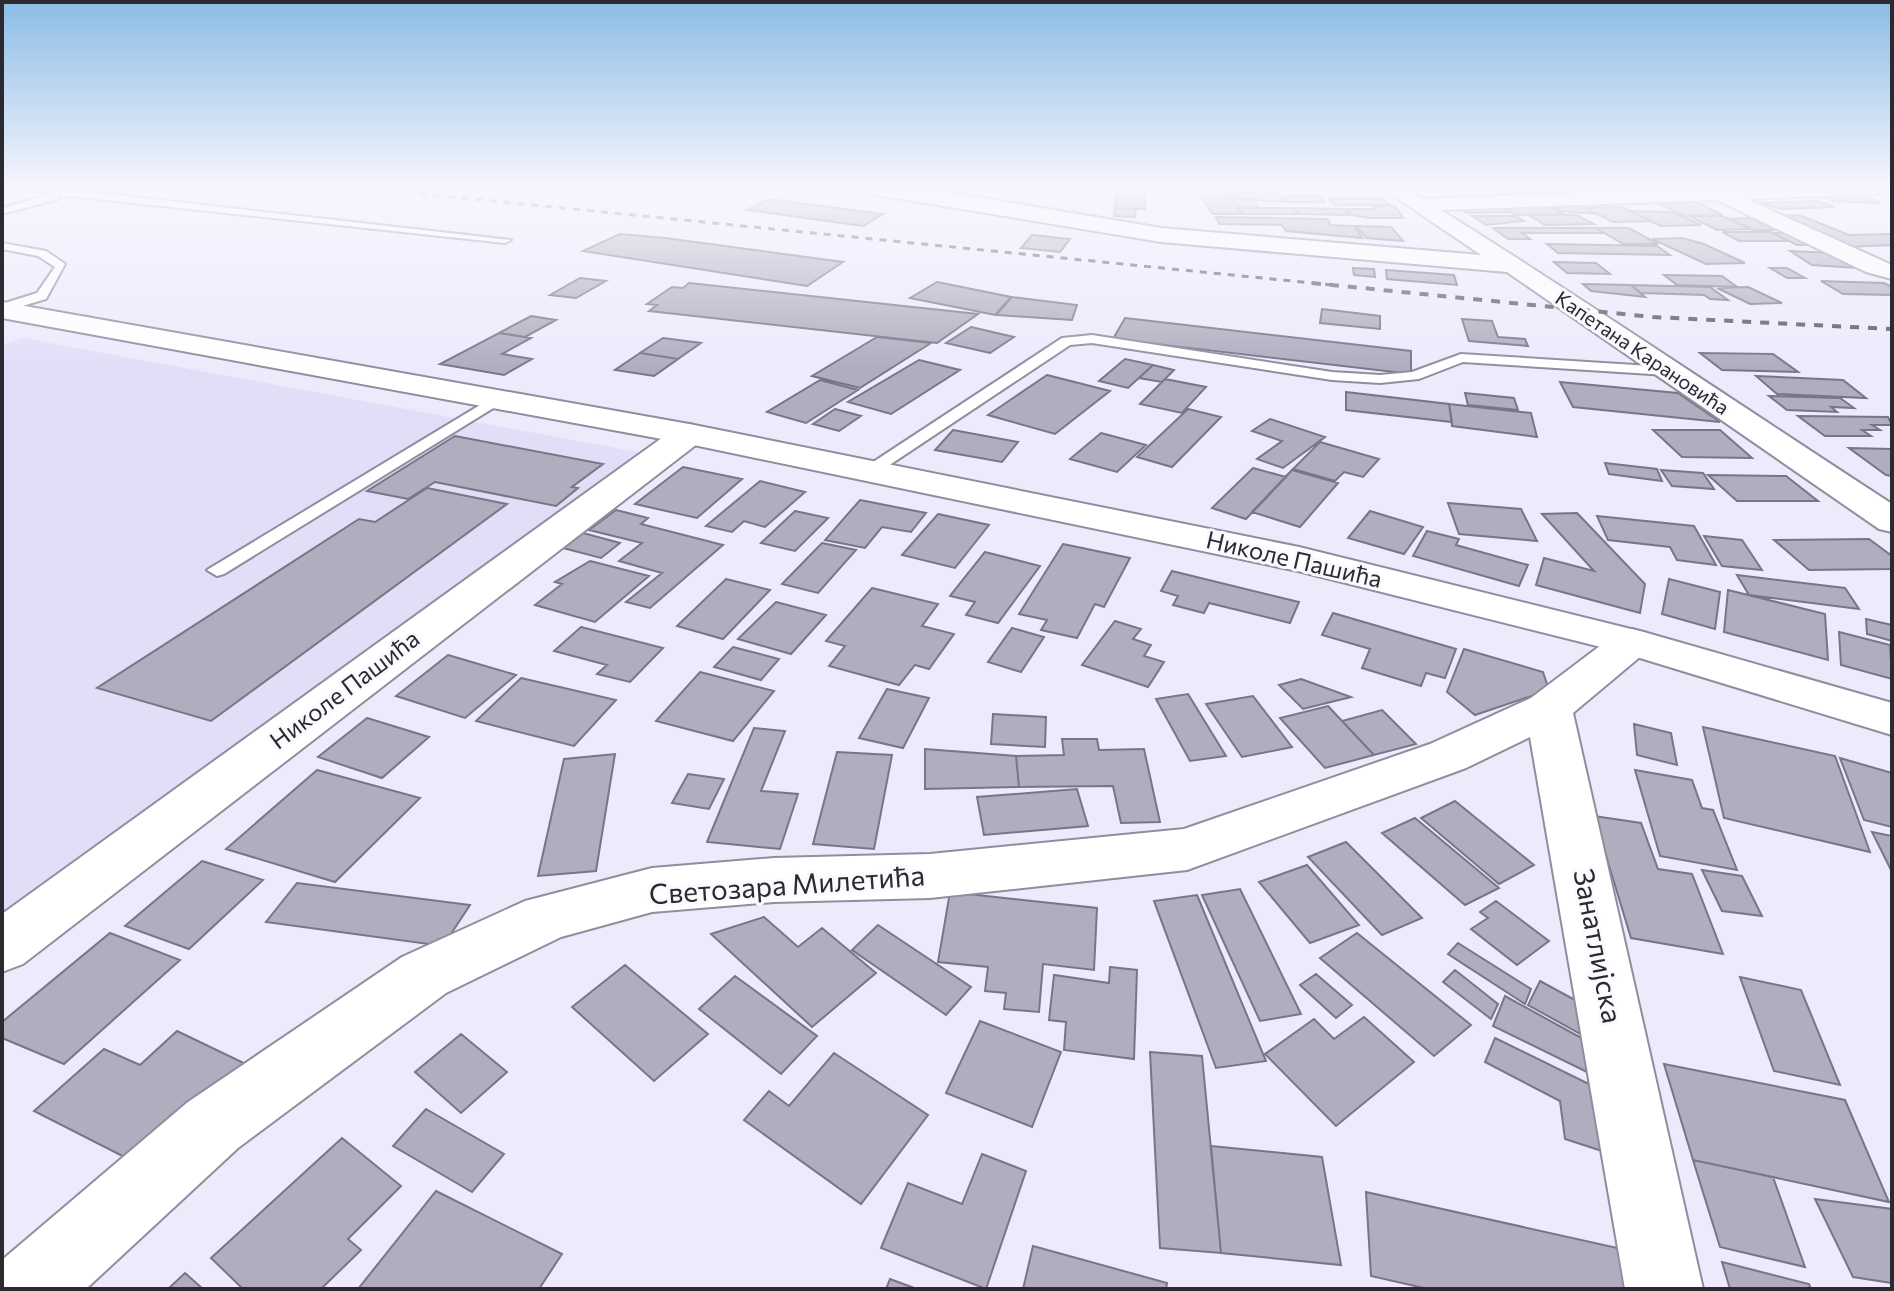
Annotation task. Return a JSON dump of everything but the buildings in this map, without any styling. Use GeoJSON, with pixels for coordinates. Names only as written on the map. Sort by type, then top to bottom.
{"type":"FeatureCollection","features":[{"type":"Feature","properties":{"kind":"street"},"geometry":{"type":"LineString","coordinates":[[1338,248],[1507,265]]}},
{"type":"Feature","properties":{"kind":"street","name":"Капетана Карановића"},"geometry":{"type":"LineString","coordinates":[[1483,248],[1583,310],[1667,371],[1892,521]]}},
{"type":"Feature","properties":{"kind":"street"},"geometry":{"type":"LineString","coordinates":[[1835,248],[1892,272]]}},
{"type":"Feature","properties":{"kind":"street","name":"Николе Пашића"},"geometry":{"type":"LineString","coordinates":[[2,309],[689,434],[1299,559],[1632,642],[1892,719]]}},
{"type":"Feature","properties":{"kind":"street","name":"Николе Пашића"},"geometry":{"type":"LineString","coordinates":[[2,947],[689,434]]}},
{"type":"Feature","properties":{"kind":"street"},"geometry":{"type":"LineString","coordinates":[[1548,709],[1632,642]]}},
{"type":"Feature","properties":{"kind":"street","name":"Светозара Милетића"},"geometry":{"type":"LineString","coordinates":[[28,1289],[213,1125],[424,975],[546,918],[652,890],[774,880],[930,876],[1187,849],[1448,756],[1548,709]]}},
{"type":"Feature","properties":{"kind":"street","name":"Занатлијска"},"geometry":{"type":"LineString","coordinates":[[1548,709],[1577,841],[1664,1289]]}},
{"type":"Feature","properties":{"kind":"lane"},"geometry":{"type":"LineString","coordinates":[[2,309],[42,296],[61,267],[55,259],[13,248]]}},
{"type":"Feature","properties":{"kind":"lane"},"geometry":{"type":"LineString","coordinates":[[867,472],[1067,341],[1092,339],[1332,376],[1380,379],[1414,376],[1461,358],[1667,371]]}},
{"type":"Feature","properties":{"kind":"lane"},"geometry":{"type":"LineString","coordinates":[[217,570],[500,399]]}},
{"type":"Feature","properties":{"kind":"shaded area"},"geometry":{"type":"Polygon","coordinates":[[[23,338],[654,455],[2,940],[2,345],[23,338]]]}},
{"type":"Feature","properties":{"kind":"railway"},"geometry":{"type":"LineString","coordinates":[[965,248],[1320,284]]}},
{"type":"Feature","properties":{"kind":"railway"},"geometry":{"type":"LineString","coordinates":[[1312,283],[1320,284]]}},
{"type":"Feature","properties":{"kind":"railway"},"geometry":{"type":"LineString","coordinates":[[1320,284],[1653,317],[1892,329]]}},
{"type":"Feature","properties":{"kind":"railway"},"geometry":{"type":"LineString","coordinates":[[1320,284],[1332,285]]}}]}
